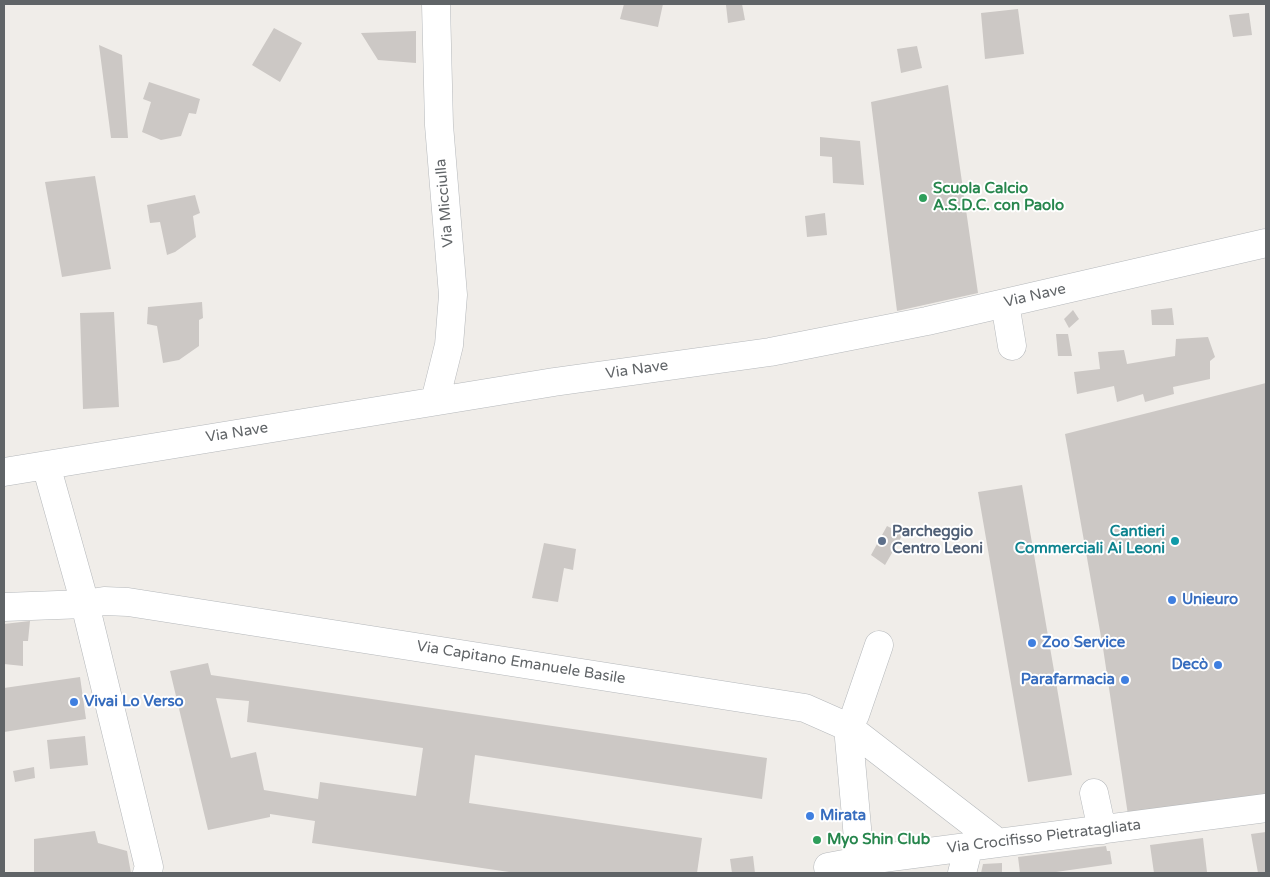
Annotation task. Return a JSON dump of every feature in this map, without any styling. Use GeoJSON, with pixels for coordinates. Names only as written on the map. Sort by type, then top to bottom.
{"type":"FeatureCollection","features":[{"type":"Feature","properties":{"kind":"street","name":"Via Micciulla"},"geometry":{"type":"LineString","coordinates":[[435,401],[449,344],[453,295],[439,125],[436,4]]}},
{"type":"Feature","properties":{"kind":"street","name":"Via Nave"},"geometry":{"type":"LineString","coordinates":[[4,472],[554,382],[770,352],[1005,303],[1266,243]]}},
{"type":"Feature","properties":{"kind":"street"},"geometry":{"type":"LineString","coordinates":[[1005,303],[1012,346]]}},
{"type":"Feature","properties":{"kind":"street"},"geometry":{"type":"LineString","coordinates":[[46,465],[86,604],[150,871]]}},
{"type":"Feature","properties":{"kind":"street","name":"Via Capitano Emanuele Basile"},"geometry":{"type":"LineString","coordinates":[[4,607],[86,604],[104,601],[128,602],[805,708],[848,727],[997,842]]}},
{"type":"Feature","properties":{"kind":"street"},"geometry":{"type":"LineString","coordinates":[[860,860],[848,727],[856,715],[879,645]]}},
{"type":"Feature","properties":{"kind":"street"},"geometry":{"type":"LineString","coordinates":[[1094,793],[1102,830]]}},
{"type":"Feature","properties":{"kind":"street","name":"Via Crocifisso Pietratagliata"},"geometry":{"type":"LineString","coordinates":[[829,873],[828,867],[860,860],[1266,808]]}},
{"type":"Feature","properties":{"kind":"street"},"geometry":{"type":"LineString","coordinates":[[962,873],[969,846]]}},
{"type":"Feature","properties":{"kind":"building"},"geometry":{"type":"Polygon","coordinates":[[[624,4],[663,4],[658,27],[620,19],[624,4]]]}},
{"type":"Feature","properties":{"kind":"building"},"geometry":{"type":"Polygon","coordinates":[[[742,4],[745,20],[728,23],[726,5],[742,4]]]}},
{"type":"Feature","properties":{"kind":"building"},"geometry":{"type":"Polygon","coordinates":[[[1018,9],[1024,54],[985,59],[981,13],[1018,9]]]}},
{"type":"Feature","properties":{"kind":"building"},"geometry":{"type":"Polygon","coordinates":[[[1249,13],[1252,35],[1233,37],[1229,15],[1249,13]]]}},
{"type":"Feature","properties":{"kind":"building"},"geometry":{"type":"Polygon","coordinates":[[[274,28],[302,43],[280,82],[252,65],[274,28]]]}},
{"type":"Feature","properties":{"kind":"building"},"geometry":{"type":"Polygon","coordinates":[[[416,31],[416,63],[378,60],[361,33],[416,31]]]}},
{"type":"Feature","properties":{"kind":"building"},"geometry":{"type":"Polygon","coordinates":[[[99,45],[122,55],[128,138],[111,138],[99,45]]]}},
{"type":"Feature","properties":{"kind":"building"},"geometry":{"type":"Polygon","coordinates":[[[917,46],[922,68],[901,73],[897,49],[917,46]]]}},
{"type":"Feature","properties":{"kind":"building"},"geometry":{"type":"Polygon","coordinates":[[[149,82],[200,99],[196,114],[189,113],[181,136],[161,140],[142,132],[151,102],[143,99],[149,82]]]}},
{"type":"Feature","properties":{"kind":"building","name":"Scuola Calcio A.S.D.C. con Paolo"},"geometry":{"type":"Polygon","coordinates":[[[948,85],[978,293],[897,311],[871,102],[948,85]]]}},
{"type":"Feature","properties":{"kind":"building"},"geometry":{"type":"Polygon","coordinates":[[[820,137],[860,141],[864,185],[833,183],[832,157],[820,156],[820,137]]]}},
{"type":"Feature","properties":{"kind":"building"},"geometry":{"type":"Polygon","coordinates":[[[95,176],[111,269],[62,277],[45,182],[95,176]]]}},
{"type":"Feature","properties":{"kind":"building"},"geometry":{"type":"Polygon","coordinates":[[[195,195],[200,213],[193,216],[196,237],[175,252],[167,255],[160,222],[150,223],[147,205],[195,195]]]}},
{"type":"Feature","properties":{"kind":"building"},"geometry":{"type":"Polygon","coordinates":[[[825,213],[827,235],[807,237],[805,216],[825,213]]]}},
{"type":"Feature","properties":{"kind":"building"},"geometry":{"type":"Polygon","coordinates":[[[202,302],[203,318],[199,320],[199,346],[179,360],[163,363],[157,326],[147,324],[148,307],[202,302]]]}},
{"type":"Feature","properties":{"kind":"building"},"geometry":{"type":"Polygon","coordinates":[[[1172,308],[1174,325],[1152,325],[1151,310],[1172,308]]]}},
{"type":"Feature","properties":{"kind":"building"},"geometry":{"type":"Polygon","coordinates":[[[1073,310],[1079,319],[1069,328],[1064,319],[1073,310]]]}},
{"type":"Feature","properties":{"kind":"building"},"geometry":{"type":"Polygon","coordinates":[[[114,312],[119,407],[83,409],[80,313],[114,312]]]}},
{"type":"Feature","properties":{"kind":"building"},"geometry":{"type":"Polygon","coordinates":[[[1056,334],[1068,334],[1072,356],[1058,356],[1056,334]]]}},
{"type":"Feature","properties":{"kind":"building"},"geometry":{"type":"Polygon","coordinates":[[[1208,337],[1215,357],[1210,361],[1210,379],[1173,387],[1174,394],[1145,402],[1143,394],[1117,402],[1114,386],[1077,394],[1074,372],[1100,369],[1098,352],[1124,350],[1127,364],[1175,356],[1176,339],[1208,337]]]}},
{"type":"Feature","properties":{"kind":"building","name":"Cantieri Commerciali Ai Leoni"},"geometry":{"type":"Polygon","coordinates":[[[1266,383],[1266,800],[1128,815],[1103,648],[1065,434],[1266,383]]]}},
{"type":"Feature","properties":{"kind":"building"},"geometry":{"type":"Polygon","coordinates":[[[1022,485],[1072,775],[1028,782],[978,492],[1022,485]]]}},
{"type":"Feature","properties":{"kind":"building"},"geometry":{"type":"Polygon","coordinates":[[[887,526],[903,534],[885,565],[871,555],[887,526]]]}},
{"type":"Feature","properties":{"kind":"building"},"geometry":{"type":"Polygon","coordinates":[[[544,543],[576,549],[573,570],[564,568],[558,602],[532,598],[544,543]]]}},
{"type":"Feature","properties":{"kind":"building"},"geometry":{"type":"Polygon","coordinates":[[[30,621],[28,641],[23,641],[23,666],[4,664],[4,624],[30,621]]]}},
{"type":"Feature","properties":{"kind":"building"},"geometry":{"type":"Polygon","coordinates":[[[208,663],[211,675],[767,758],[762,799],[475,755],[469,803],[702,838],[697,873],[516,873],[312,843],[315,821],[270,814],[270,817],[208,830],[170,671],[208,663]],[[216,698],[231,758],[256,752],[264,790],[318,799],[320,782],[416,796],[423,748],[247,722],[249,701],[216,698]]]}},
{"type":"Feature","properties":{"kind":"building"},"geometry":{"type":"Polygon","coordinates":[[[80,677],[86,719],[4,732],[4,688],[80,677]]]}},
{"type":"Feature","properties":{"kind":"building"},"geometry":{"type":"Polygon","coordinates":[[[85,736],[88,765],[50,769],[47,740],[85,736]]]}},
{"type":"Feature","properties":{"kind":"building"},"geometry":{"type":"Polygon","coordinates":[[[34,767],[35,778],[15,782],[13,771],[34,767]]]}},
{"type":"Feature","properties":{"kind":"building"},"geometry":{"type":"Polygon","coordinates":[[[95,831],[98,843],[127,851],[131,873],[34,873],[34,839],[95,831]]]}},
{"type":"Feature","properties":{"kind":"building"},"geometry":{"type":"Polygon","coordinates":[[[1266,832],[1266,873],[1258,873],[1251,834],[1266,832]]]}},
{"type":"Feature","properties":{"kind":"building"},"geometry":{"type":"Polygon","coordinates":[[[1203,838],[1207,872],[1154,873],[1150,845],[1203,838]]]}},
{"type":"Feature","properties":{"kind":"building"},"geometry":{"type":"Polygon","coordinates":[[[1106,846],[1107,851],[1110,851],[1112,864],[1049,873],[1020,873],[1018,857],[1106,846]]]}},
{"type":"Feature","properties":{"kind":"building"},"geometry":{"type":"Polygon","coordinates":[[[753,856],[755,873],[732,873],[730,859],[753,856]]]}},
{"type":"Feature","properties":{"kind":"building"},"geometry":{"type":"Polygon","coordinates":[[[1002,863],[1002,873],[981,873],[983,864],[1002,863]]]}},
{"type":"Feature","properties":{"kind":"place","name":"Scuola Calcio A.S.D.C. con Paolo"},"geometry":{"type":"Point","coordinates":[923,198]}},
{"type":"Feature","properties":{"kind":"place","name":"Parcheggio Centro Leoni"},"geometry":{"type":"Point","coordinates":[882,541]}},
{"type":"Feature","properties":{"kind":"place","name":"Cantieri Commerciali Ai Leoni"},"geometry":{"type":"Point","coordinates":[1175,541]}},
{"type":"Feature","properties":{"kind":"place","name":"Unieuro"},"geometry":{"type":"Point","coordinates":[1172,600]}},
{"type":"Feature","properties":{"kind":"place","name":"Zoo Service"},"geometry":{"type":"Point","coordinates":[1032,643]}},
{"type":"Feature","properties":{"kind":"place","name":"Decò"},"geometry":{"type":"Point","coordinates":[1218,665]}},
{"type":"Feature","properties":{"kind":"place","name":"Parafarmacia"},"geometry":{"type":"Point","coordinates":[1125,680]}},
{"type":"Feature","properties":{"kind":"place","name":"Vivai Lo Verso"},"geometry":{"type":"Point","coordinates":[74,702]}},
{"type":"Feature","properties":{"kind":"place","name":"Mirata"},"geometry":{"type":"Point","coordinates":[810,816]}},
{"type":"Feature","properties":{"kind":"place","name":"Myo Shin Club"},"geometry":{"type":"Point","coordinates":[817,840]}}]}
